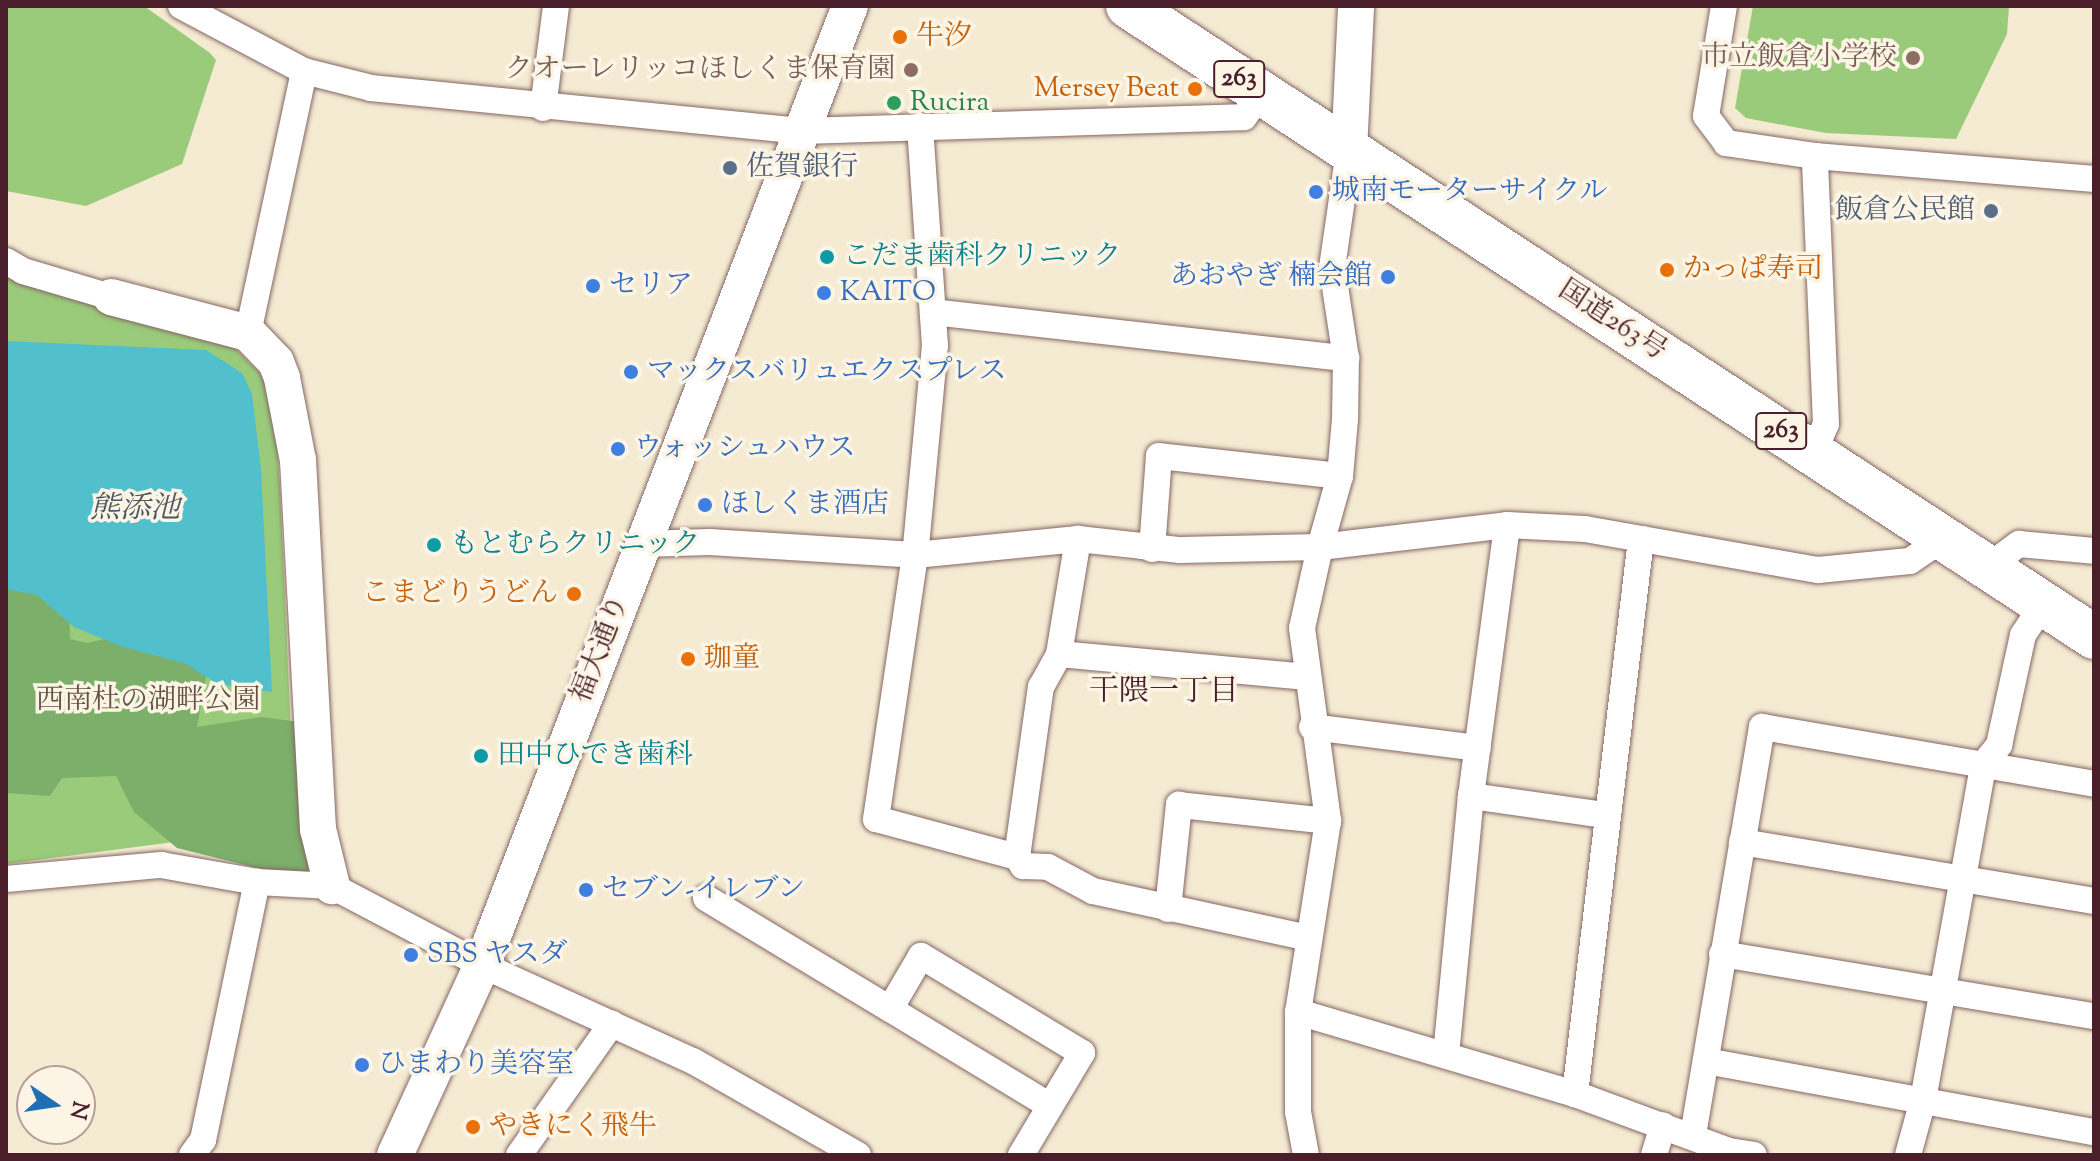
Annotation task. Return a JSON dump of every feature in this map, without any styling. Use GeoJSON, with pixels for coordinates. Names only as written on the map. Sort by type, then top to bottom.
{"type":"FeatureCollection","features":[{"type":"Feature","properties":{"kind":"highway","name":"国道263号"},"geometry":{"type":"LineString","coordinates":[[1128,6],[2094,637]]}},
{"type":"Feature","properties":{"kind":"street"},"geometry":{"type":"LineString","coordinates":[[181,6],[304,71],[371,88],[543,108],[592,108],[800,131],[1244,117],[1261,94]]}},
{"type":"Feature","properties":{"kind":"street"},"geometry":{"type":"LineString","coordinates":[[543,108],[556,6]]}},
{"type":"Feature","properties":{"kind":"street","name":"福大通り"},"geometry":{"type":"LineString","coordinates":[[395,1155],[482,965],[640,544],[850,6]]}},
{"type":"Feature","properties":{"kind":"street"},"geometry":{"type":"LineString","coordinates":[[1306,1155],[1298,1112],[1298,1012],[1328,821],[1305,677],[1302,628],[1340,476],[1346,358],[1332,267],[1349,151],[1356,6]]}},
{"type":"Feature","properties":{"kind":"street"},"geometry":{"type":"LineString","coordinates":[[1724,6],[1706,116],[1726,143],[1815,156],[2094,179]]}},
{"type":"Feature","properties":{"kind":"street"},"geometry":{"type":"LineString","coordinates":[[248,333],[304,71]]}},
{"type":"Feature","properties":{"kind":"street"},"geometry":{"type":"LineString","coordinates":[[920,126],[935,345],[915,555],[876,819],[1017,857],[1023,866],[1048,867],[1093,891],[1308,938]]}},
{"type":"Feature","properties":{"kind":"street"},"geometry":{"type":"LineString","coordinates":[[1814,452],[1826,424],[1815,156]]}},
{"type":"Feature","properties":{"kind":"street"},"geometry":{"type":"LineString","coordinates":[[6,261],[23,271],[248,333],[276,362],[293,421],[318,829],[332,886]]}},
{"type":"Feature","properties":{"kind":"street"},"geometry":{"type":"LineString","coordinates":[[933,312],[1346,358]]}},
{"type":"Feature","properties":{"kind":"street"},"geometry":{"type":"LineString","coordinates":[[1152,549],[1159,456],[1340,476]]}},
{"type":"Feature","properties":{"kind":"street"},"geometry":{"type":"LineString","coordinates":[[640,544],[710,542],[915,555],[1078,539],[1152,549],[1320,547],[1507,525],[1585,529],[1818,570],[1910,561],[1944,538]]}},
{"type":"Feature","properties":{"kind":"street"},"geometry":{"type":"LineString","coordinates":[[1446,1055],[1471,796],[1507,525]]}},
{"type":"Feature","properties":{"kind":"street"},"geometry":{"type":"LineString","coordinates":[[1017,857],[1041,687],[1059,654],[1078,539]]}},
{"type":"Feature","properties":{"kind":"street"},"geometry":{"type":"LineString","coordinates":[[1575,1094],[1605,815],[1641,539]]}},
{"type":"Feature","properties":{"kind":"street"},"geometry":{"type":"LineString","coordinates":[[1988,567],[2019,544],[2094,551]]}},
{"type":"Feature","properties":{"kind":"street"},"geometry":{"type":"LineString","coordinates":[[1908,1155],[1923,1100],[1983,765],[1999,745],[2023,635],[2043,604]]}},
{"type":"Feature","properties":{"kind":"street"},"geometry":{"type":"LineString","coordinates":[[1059,654],[1305,677]]}},
{"type":"Feature","properties":{"kind":"street"},"geometry":{"type":"LineString","coordinates":[[1312,727],[1478,748]]}},
{"type":"Feature","properties":{"kind":"street"},"geometry":{"type":"LineString","coordinates":[[1693,1135],[1762,727],[2094,784]]}},
{"type":"Feature","properties":{"kind":"street"},"geometry":{"type":"LineString","coordinates":[[1471,796],[1605,815]]}},
{"type":"Feature","properties":{"kind":"street"},"geometry":{"type":"LineString","coordinates":[[1168,909],[1179,805],[1328,821]]}},
{"type":"Feature","properties":{"kind":"street"},"geometry":{"type":"LineString","coordinates":[[1742,842],[2094,901]]}},
{"type":"Feature","properties":{"kind":"street"},"geometry":{"type":"LineString","coordinates":[[6,879],[161,865],[257,882],[332,886],[482,965],[693,1061],[820,1146],[858,1155]]}},
{"type":"Feature","properties":{"kind":"street"},"geometry":{"type":"LineString","coordinates":[[192,1155],[203,1140],[257,882]]}},
{"type":"Feature","properties":{"kind":"street"},"geometry":{"type":"LineString","coordinates":[[706,898],[1050,1106]]}},
{"type":"Feature","properties":{"kind":"street"},"geometry":{"type":"LineString","coordinates":[[1722,954],[1941,988],[2094,1016]]}},
{"type":"Feature","properties":{"kind":"street"},"geometry":{"type":"LineString","coordinates":[[890,1009],[921,956],[1082,1053],[1021,1155]]}},
{"type":"Feature","properties":{"kind":"street"},"geometry":{"type":"LineString","coordinates":[[1298,1012],[1575,1094],[1754,1155]]}},
{"type":"Feature","properties":{"kind":"street"},"geometry":{"type":"LineString","coordinates":[[519,1155],[612,1023]]}},
{"type":"Feature","properties":{"kind":"street"},"geometry":{"type":"LineString","coordinates":[[1706,1061],[2094,1132]]}},
{"type":"Feature","properties":{"kind":"street"},"geometry":{"type":"LineString","coordinates":[[1654,1155],[1663,1125]]}},
{"type":"Feature","properties":{"kind":"green space"},"geometry":{"type":"Polygon","coordinates":[[[6,6],[144,6],[210,53],[216,60],[182,164],[86,206],[6,191],[6,6]]]}},
{"type":"Feature","properties":{"kind":"green space","name":"市立飯倉小学校"},"geometry":{"type":"Polygon","coordinates":[[[1753,6],[2009,6],[2007,34],[1956,139],[1826,133],[1746,118],[1735,108],[1753,6]]]}},
{"type":"Feature","properties":{"kind":"green space","name":"西南杜の湖畔公園"},"geometry":{"type":"Polygon","coordinates":[[[6,272],[229,342],[263,376],[275,418],[280,488],[297,868],[174,842],[6,864],[6,272]]]}},
{"type":"Feature","properties":{"kind":"green space"},"geometry":{"type":"Polygon","coordinates":[[[6,571],[69,606],[70,639],[87,643],[122,635],[207,671],[197,727],[261,717],[300,722],[311,862],[307,872],[269,871],[177,848],[134,812],[116,776],[62,778],[50,796],[6,793],[6,571]]]}},
{"type":"Feature","properties":{"kind":"water","name":"熊添池"},"geometry":{"type":"Polygon","coordinates":[[[6,341],[206,350],[242,373],[252,394],[261,470],[272,692],[218,684],[184,663],[123,647],[74,627],[37,595],[6,589],[6,341]]]}},
{"type":"Feature","properties":{"kind":"place","name":"牛汐"},"geometry":{"type":"Point","coordinates":[900,37]}},
{"type":"Feature","properties":{"kind":"place","name":"市立飯倉小学校"},"geometry":{"type":"Point","coordinates":[1913,58]}},
{"type":"Feature","properties":{"kind":"place","name":"クオーレリッコほしくま保育園"},"geometry":{"type":"Point","coordinates":[911,70]}},
{"type":"Feature","properties":{"kind":"place","name":"Mersey Beat"},"geometry":{"type":"Point","coordinates":[1195,89]}},
{"type":"Feature","properties":{"kind":"place","name":"Rucira"},"geometry":{"type":"Point","coordinates":[894,103]}},
{"type":"Feature","properties":{"kind":"place","name":"佐賀銀行"},"geometry":{"type":"Point","coordinates":[730,168]}},
{"type":"Feature","properties":{"kind":"place","name":"城南モーターサイクル"},"geometry":{"type":"Point","coordinates":[1316,192]}},
{"type":"Feature","properties":{"kind":"place","name":"飯倉公民館"},"geometry":{"type":"Point","coordinates":[1991,211]}},
{"type":"Feature","properties":{"kind":"place","name":"こだま歯科クリニック"},"geometry":{"type":"Point","coordinates":[827,257]}},
{"type":"Feature","properties":{"kind":"place","name":"かっぱ寿司"},"geometry":{"type":"Point","coordinates":[1667,270]}},
{"type":"Feature","properties":{"kind":"place","name":"あおやぎ 楠会館"},"geometry":{"type":"Point","coordinates":[1388,277]}},
{"type":"Feature","properties":{"kind":"place","name":"セリア"},"geometry":{"type":"Point","coordinates":[593,286]}},
{"type":"Feature","properties":{"kind":"place","name":"KAITO"},"geometry":{"type":"Point","coordinates":[824,293]}},
{"type":"Feature","properties":{"kind":"place","name":"マックスバリュエクスプレス"},"geometry":{"type":"Point","coordinates":[631,372]}},
{"type":"Feature","properties":{"kind":"place","name":"ウォッシュハウス"},"geometry":{"type":"Point","coordinates":[618,449]}},
{"type":"Feature","properties":{"kind":"place","name":"ほしくま酒店"},"geometry":{"type":"Point","coordinates":[705,505]}},
{"type":"Feature","properties":{"kind":"place","name":"もとむらクリニック"},"geometry":{"type":"Point","coordinates":[434,545]}},
{"type":"Feature","properties":{"kind":"place","name":"こまどりうどん"},"geometry":{"type":"Point","coordinates":[574,594]}},
{"type":"Feature","properties":{"kind":"place","name":"珈童"},"geometry":{"type":"Point","coordinates":[688,659]}},
{"type":"Feature","properties":{"kind":"place","name":"田中ひでき歯科"},"geometry":{"type":"Point","coordinates":[481,756]}},
{"type":"Feature","properties":{"kind":"place","name":"セブン-イレブン"},"geometry":{"type":"Point","coordinates":[586,890]}},
{"type":"Feature","properties":{"kind":"place","name":"SBS ヤスダ"},"geometry":{"type":"Point","coordinates":[411,955]}},
{"type":"Feature","properties":{"kind":"place","name":"ひまわり美容室"},"geometry":{"type":"Point","coordinates":[362,1065]}},
{"type":"Feature","properties":{"kind":"place","name":"やきにく飛牛"},"geometry":{"type":"Point","coordinates":[473,1127]}},
{"type":"Feature","properties":{"kind":"district","name":"干隈一丁目"},"geometry":{"type":"Point","coordinates":[1164,693]}}]}
